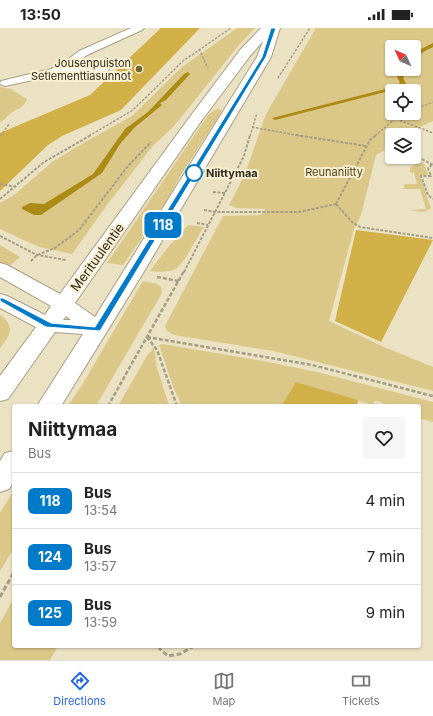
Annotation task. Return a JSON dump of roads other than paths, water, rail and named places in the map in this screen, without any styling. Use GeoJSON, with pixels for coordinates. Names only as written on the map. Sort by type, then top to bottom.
{"type":"FeatureCollection","features":[{"type":"Feature","properties":{"kind":"main road","name":"Merituulentie"},"geometry":{"type":"LineString","coordinates":[[0,393],[197,116],[245,53],[268,28]]}},
{"type":"Feature","properties":{"kind":"main road"},"geometry":{"type":"LineString","coordinates":[[50,404],[264,57],[274,28]]}},
{"type":"Feature","properties":{"kind":"main road"},"geometry":{"type":"LineString","coordinates":[[0,269],[63,304],[97,329]]}},
{"type":"Feature","properties":{"kind":"main road"},"geometry":{"type":"LineString","coordinates":[[0,300],[49,325],[97,329]]}},
{"type":"Feature","properties":{"kind":"main road"},"geometry":{"type":"LineString","coordinates":[[0,482],[12,463]]}},
{"type":"Feature","properties":{"kind":"lane"},"geometry":{"type":"LineString","coordinates":[[54,72],[66,66],[83,53],[139,28]]}},
{"type":"Feature","properties":{"kind":"lane"},"geometry":{"type":"LineString","coordinates":[[2,78],[23,78],[54,72],[104,69]]}},
{"type":"Feature","properties":{"kind":"waterway"},"geometry":{"type":"LineString","coordinates":[[421,51],[433,45]]}},
{"type":"Feature","properties":{"kind":"waterway"},"geometry":{"type":"LineString","coordinates":[[275,118],[395,88],[403,84],[400,76]]}},
{"type":"Feature","properties":{"kind":"place","name":"Jousenpuiston Setlementtiasunnot"},"geometry":{"type":"Point","coordinates":[139,69]}},
{"type":"Feature","properties":{"kind":"place","name":"Niittymaa"},"geometry":{"type":"Point","coordinates":[194,173]}},
{"type":"Feature","properties":{"kind":"park label","name":"Reunaniitty"},"geometry":{"type":"Point","coordinates":[334,172]}}]}
